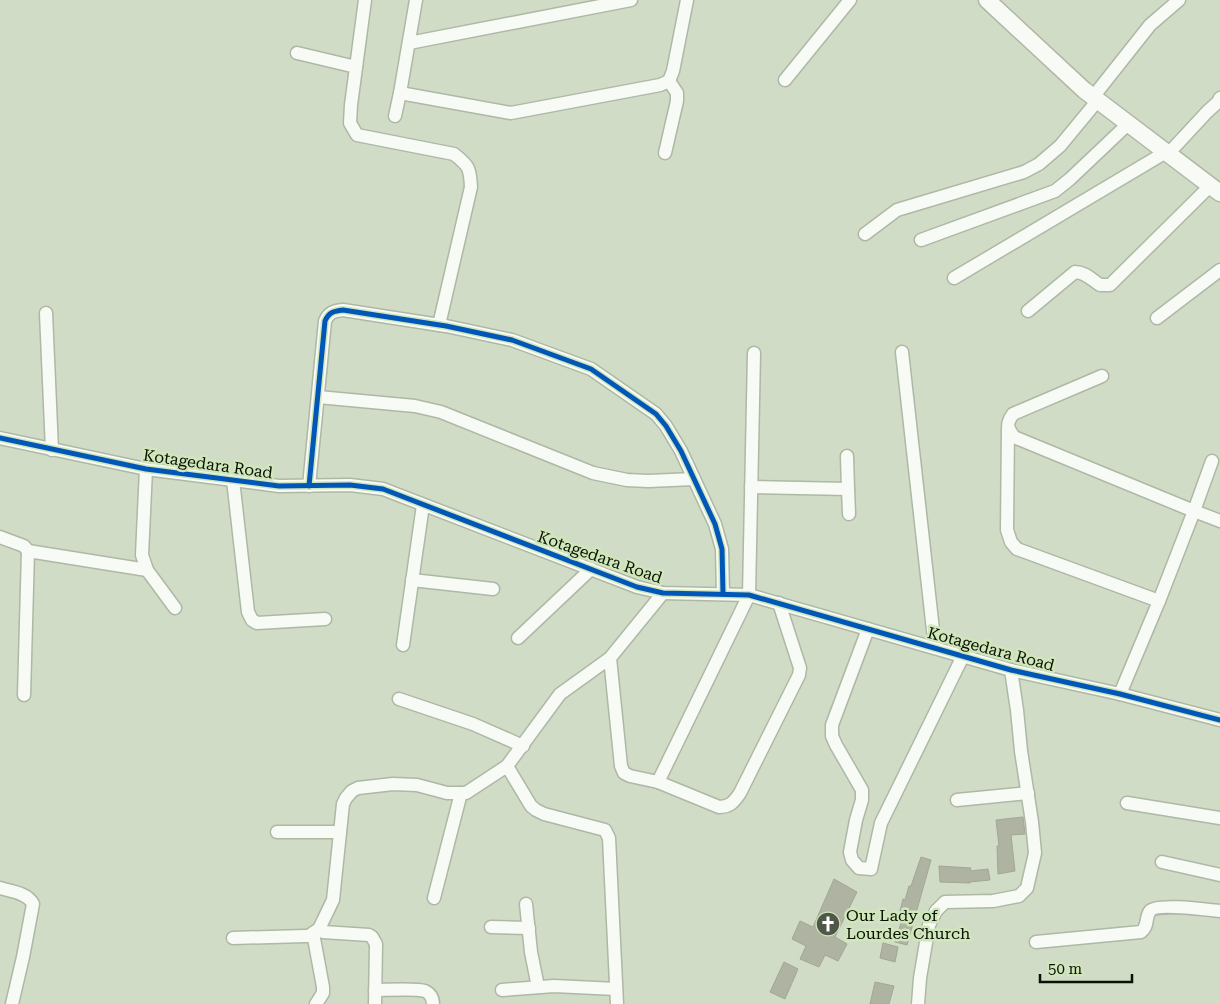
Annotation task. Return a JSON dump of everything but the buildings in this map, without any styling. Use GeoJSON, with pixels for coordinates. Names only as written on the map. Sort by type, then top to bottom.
{"type":"FeatureCollection","features":[{"type":"Feature","properties":{"kind":"street"},"geometry":{"type":"LineString","coordinates":[[365,0],[350,123],[357,135],[454,154],[466,164],[470,172],[471,187],[439,325]]}},
{"type":"Feature","properties":{"kind":"street"},"geometry":{"type":"LineString","coordinates":[[395,116],[416,0]]}},
{"type":"Feature","properties":{"kind":"street"},"geometry":{"type":"LineString","coordinates":[[409,43],[631,0]]}},
{"type":"Feature","properties":{"kind":"street"},"geometry":{"type":"LineString","coordinates":[[400,93],[511,113],[660,85],[669,81],[673,71],[687,0]]}},
{"type":"Feature","properties":{"kind":"street"},"geometry":{"type":"LineString","coordinates":[[785,80],[850,0]]}},
{"type":"Feature","properties":{"kind":"street"},"geometry":{"type":"LineString","coordinates":[[987,0],[1095,99],[1215,190],[1110,285],[1100,286],[1086,275],[1075,272],[1028,311]]}},
{"type":"Feature","properties":{"kind":"street"},"geometry":{"type":"LineString","coordinates":[[865,234],[897,210],[1024,172],[1039,164],[1060,146],[1150,25],[1180,0]]}},
{"type":"Feature","properties":{"kind":"street"},"geometry":{"type":"LineString","coordinates":[[297,53],[356,67]]}},
{"type":"Feature","properties":{"kind":"street"},"geometry":{"type":"LineString","coordinates":[[665,152],[677,101],[676,93],[669,81]]}},
{"type":"Feature","properties":{"kind":"street"},"geometry":{"type":"LineString","coordinates":[[954,278],[1167,153],[1220,98]]}},
{"type":"Feature","properties":{"kind":"street"},"geometry":{"type":"LineString","coordinates":[[921,240],[1055,191],[1070,180],[1128,124]]}},
{"type":"Feature","properties":{"kind":"street"},"geometry":{"type":"LineString","coordinates":[[1157,318],[1220,270]]}},
{"type":"Feature","properties":{"kind":"street"},"geometry":{"type":"LineString","coordinates":[[310,486],[324,321],[332,312],[343,310],[439,325],[512,340],[591,369],[656,414],[666,426],[681,451],[716,524],[722,549],[723,594]]}},
{"type":"Feature","properties":{"kind":"street"},"geometry":{"type":"LineString","coordinates":[[46,313],[52,450]]}},
{"type":"Feature","properties":{"kind":"street"},"geometry":{"type":"LineString","coordinates":[[902,352],[935,648]]}},
{"type":"Feature","properties":{"kind":"street"},"geometry":{"type":"LineString","coordinates":[[658,782],[749,595],[754,353]]}},
{"type":"Feature","properties":{"kind":"street"},"geometry":{"type":"LineString","coordinates":[[1102,376],[1014,414],[1008,421],[1007,530],[1011,542],[1017,549],[1159,602]]}},
{"type":"Feature","properties":{"kind":"street"},"geometry":{"type":"LineString","coordinates":[[318,397],[415,406],[441,412],[593,473],[627,480],[694,479]]}},
{"type":"Feature","properties":{"kind":"street"},"geometry":{"type":"LineString","coordinates":[[1008,428],[1014,437],[1220,521]]}},
{"type":"Feature","properties":{"kind":"street","name":"Kotagedara Road"},"geometry":{"type":"LineString","coordinates":[[0,438],[146,469],[279,486],[350,485],[383,489],[637,587],[663,593],[749,595],[1011,670],[1120,694],[1220,720]]}},
{"type":"Feature","properties":{"kind":"street"},"geometry":{"type":"LineString","coordinates":[[848,456],[849,514]]}},
{"type":"Feature","properties":{"kind":"street"},"geometry":{"type":"LineString","coordinates":[[1120,694],[1159,602],[1212,461]]}},
{"type":"Feature","properties":{"kind":"street"},"geometry":{"type":"LineString","coordinates":[[146,469],[142,555],[147,570],[175,608]]}},
{"type":"Feature","properties":{"kind":"street"},"geometry":{"type":"LineString","coordinates":[[233,480],[250,616],[257,623],[324,619]]}},
{"type":"Feature","properties":{"kind":"street"},"geometry":{"type":"LineString","coordinates":[[751,487],[848,489]]}},
{"type":"Feature","properties":{"kind":"street"},"geometry":{"type":"LineString","coordinates":[[403,645],[423,505]]}},
{"type":"Feature","properties":{"kind":"street"},"geometry":{"type":"LineString","coordinates":[[0,537],[24,546],[28,551],[24,695]]}},
{"type":"Feature","properties":{"kind":"street"},"geometry":{"type":"LineString","coordinates":[[28,551],[147,570]]}},
{"type":"Feature","properties":{"kind":"street"},"geometry":{"type":"LineString","coordinates":[[518,638],[591,569]]}},
{"type":"Feature","properties":{"kind":"street"},"geometry":{"type":"LineString","coordinates":[[412,580],[493,589]]}},
{"type":"Feature","properties":{"kind":"street"},"geometry":{"type":"LineString","coordinates":[[232,938],[309,936],[316,931],[333,900],[343,804],[352,791],[358,788],[393,784],[417,785],[447,793],[466,793],[508,766],[560,694],[610,658],[663,593]]}},
{"type":"Feature","properties":{"kind":"street"},"geometry":{"type":"LineString","coordinates":[[610,658],[621,766],[624,772],[630,776],[658,782],[720,807],[726,807],[734,803],[740,793],[799,675],[800,668],[779,604]]}},
{"type":"Feature","properties":{"kind":"street"},"geometry":{"type":"LineString","coordinates":[[868,629],[832,725],[832,736],[862,790],[862,800],[850,852],[852,860],[859,868],[871,870],[881,823],[963,656]]}},
{"type":"Feature","properties":{"kind":"street"},"geometry":{"type":"LineString","coordinates":[[918,1004],[920,978],[929,925],[936,911],[945,902],[993,901],[1019,896],[1027,888],[1035,853],[1011,670]]}},
{"type":"Feature","properties":{"kind":"street"},"geometry":{"type":"LineString","coordinates":[[399,700],[473,724],[523,746]]}},
{"type":"Feature","properties":{"kind":"street"},"geometry":{"type":"LineString","coordinates":[[508,766],[530,806],[544,814],[605,830],[610,838],[617,1004]]}},
{"type":"Feature","properties":{"kind":"street"},"geometry":{"type":"LineString","coordinates":[[434,898],[462,793]]}},
{"type":"Feature","properties":{"kind":"street"},"geometry":{"type":"LineString","coordinates":[[957,800],[1028,793]]}},
{"type":"Feature","properties":{"kind":"street"},"geometry":{"type":"LineString","coordinates":[[1127,802],[1220,818]]}},
{"type":"Feature","properties":{"kind":"street"},"geometry":{"type":"LineString","coordinates":[[277,832],[340,832]]}},
{"type":"Feature","properties":{"kind":"street"},"geometry":{"type":"LineString","coordinates":[[1162,862],[1220,874]]}},
{"type":"Feature","properties":{"kind":"street"},"geometry":{"type":"LineString","coordinates":[[0,888],[27,896],[33,904],[12,1004]]}},
{"type":"Feature","properties":{"kind":"street"},"geometry":{"type":"LineString","coordinates":[[526,904],[531,952],[538,987]]}},
{"type":"Feature","properties":{"kind":"street"},"geometry":{"type":"LineString","coordinates":[[1036,942],[1141,932],[1147,925],[1149,912],[1152,908],[1166,906],[1220,911]]}},
{"type":"Feature","properties":{"kind":"street"},"geometry":{"type":"LineString","coordinates":[[491,927],[529,928]]}},
{"type":"Feature","properties":{"kind":"street"},"geometry":{"type":"LineString","coordinates":[[316,931],[372,936],[376,944],[375,1004]]}},
{"type":"Feature","properties":{"kind":"street"},"geometry":{"type":"LineString","coordinates":[[316,931],[324,993],[316,1004]]}},
{"type":"Feature","properties":{"kind":"street"},"geometry":{"type":"LineString","coordinates":[[502,990],[554,986],[616,989]]}},
{"type":"Feature","properties":{"kind":"street"},"geometry":{"type":"LineString","coordinates":[[376,990],[423,990],[430,994],[434,1004]]}},
{"type":"Feature","properties":{"kind":"cycle path"},"geometry":{"type":"LineString","coordinates":[[309,486],[325,321],[330,314],[343,310],[446,326],[512,340],[591,369],[656,414],[666,426],[681,451],[715,524],[722,549],[723,594]]}},
{"type":"Feature","properties":{"kind":"cycle path"},"geometry":{"type":"LineString","coordinates":[[0,438],[146,469],[279,486],[350,485],[383,489],[637,587],[663,593],[749,595],[1011,670],[1120,694],[1220,720]]}},
{"type":"Feature","properties":{"kind":"place","name":"Our Lady of Lourdes Church"},"geometry":{"type":"Point","coordinates":[828,924]}}]}
